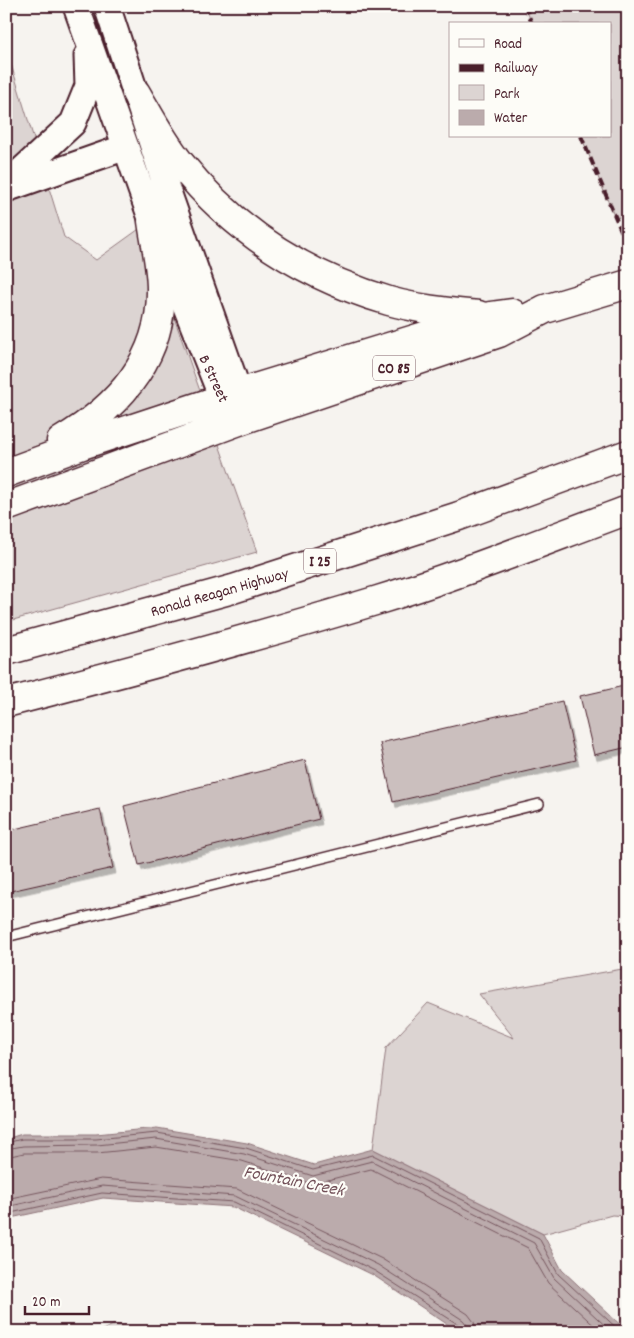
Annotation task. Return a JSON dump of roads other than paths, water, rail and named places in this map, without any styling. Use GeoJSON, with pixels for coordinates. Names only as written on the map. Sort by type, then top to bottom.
{"type":"FeatureCollection","features":[{"type":"Feature","properties":{"kind":"main road","name":"B Street"},"geometry":{"type":"LineString","coordinates":[[76,6],[152,221],[231,396]]}},
{"type":"Feature","properties":{"kind":"main road","name":"B Street"},"geometry":{"type":"LineString","coordinates":[[107,6],[167,189],[239,421]]}},
{"type":"Feature","properties":{"kind":"main road"},"geometry":{"type":"LineString","coordinates":[[6,184],[73,123],[88,86],[87,36]]}},
{"type":"Feature","properties":{"kind":"main road"},"geometry":{"type":"LineString","coordinates":[[136,93],[179,162],[202,189],[226,213],[277,252],[333,282],[390,301],[422,308],[490,316]]}},
{"type":"Feature","properties":{"kind":"main road"},"geometry":{"type":"LineString","coordinates":[[6,189],[126,148]]}},
{"type":"Feature","properties":{"kind":"main road"},"geometry":{"type":"LineString","coordinates":[[6,473],[86,426],[123,393],[139,372],[148,352],[160,310],[160,270],[152,221]]}},
{"type":"Feature","properties":{"kind":"main road"},"geometry":{"type":"LineString","coordinates":[[545,309],[628,284]]}},
{"type":"Feature","properties":{"kind":"main road","name":"CO 85"},"geometry":{"type":"LineString","coordinates":[[6,473],[82,445],[231,396],[490,316],[545,309]]}},
{"type":"Feature","properties":{"kind":"main road","name":"CO 85"},"geometry":{"type":"LineString","coordinates":[[6,507],[239,421],[499,332],[545,309]]}},
{"type":"Feature","properties":{"kind":"main road","name":"Ronald Reagan Highway"},"geometry":{"type":"LineString","coordinates":[[6,651],[233,589],[459,516],[628,454]]}},
{"type":"Feature","properties":{"kind":"main road"},"geometry":{"type":"LineString","coordinates":[[6,703],[124,673],[376,601],[628,510]]}},
{"type":"Feature","properties":{"kind":"lane"},"geometry":{"type":"LineString","coordinates":[[6,937],[539,804]]}},
{"type":"Feature","properties":{"kind":"water","name":"Fountain Creek"},"geometry":{"type":"Polygon","coordinates":[[[157,1128],[247,1143],[314,1165],[373,1149],[543,1234],[562,1270],[628,1332],[459,1332],[373,1275],[233,1207],[103,1198],[6,1219],[6,1139],[22,1134],[96,1134],[157,1128]]]}},
{"type":"Feature","properties":{"kind":"railway"},"geometry":{"type":"LineString","coordinates":[[525,6],[531,22]]}},
{"type":"Feature","properties":{"kind":"railway"},"geometry":{"type":"LineString","coordinates":[[582,138],[628,247]]}}]}
